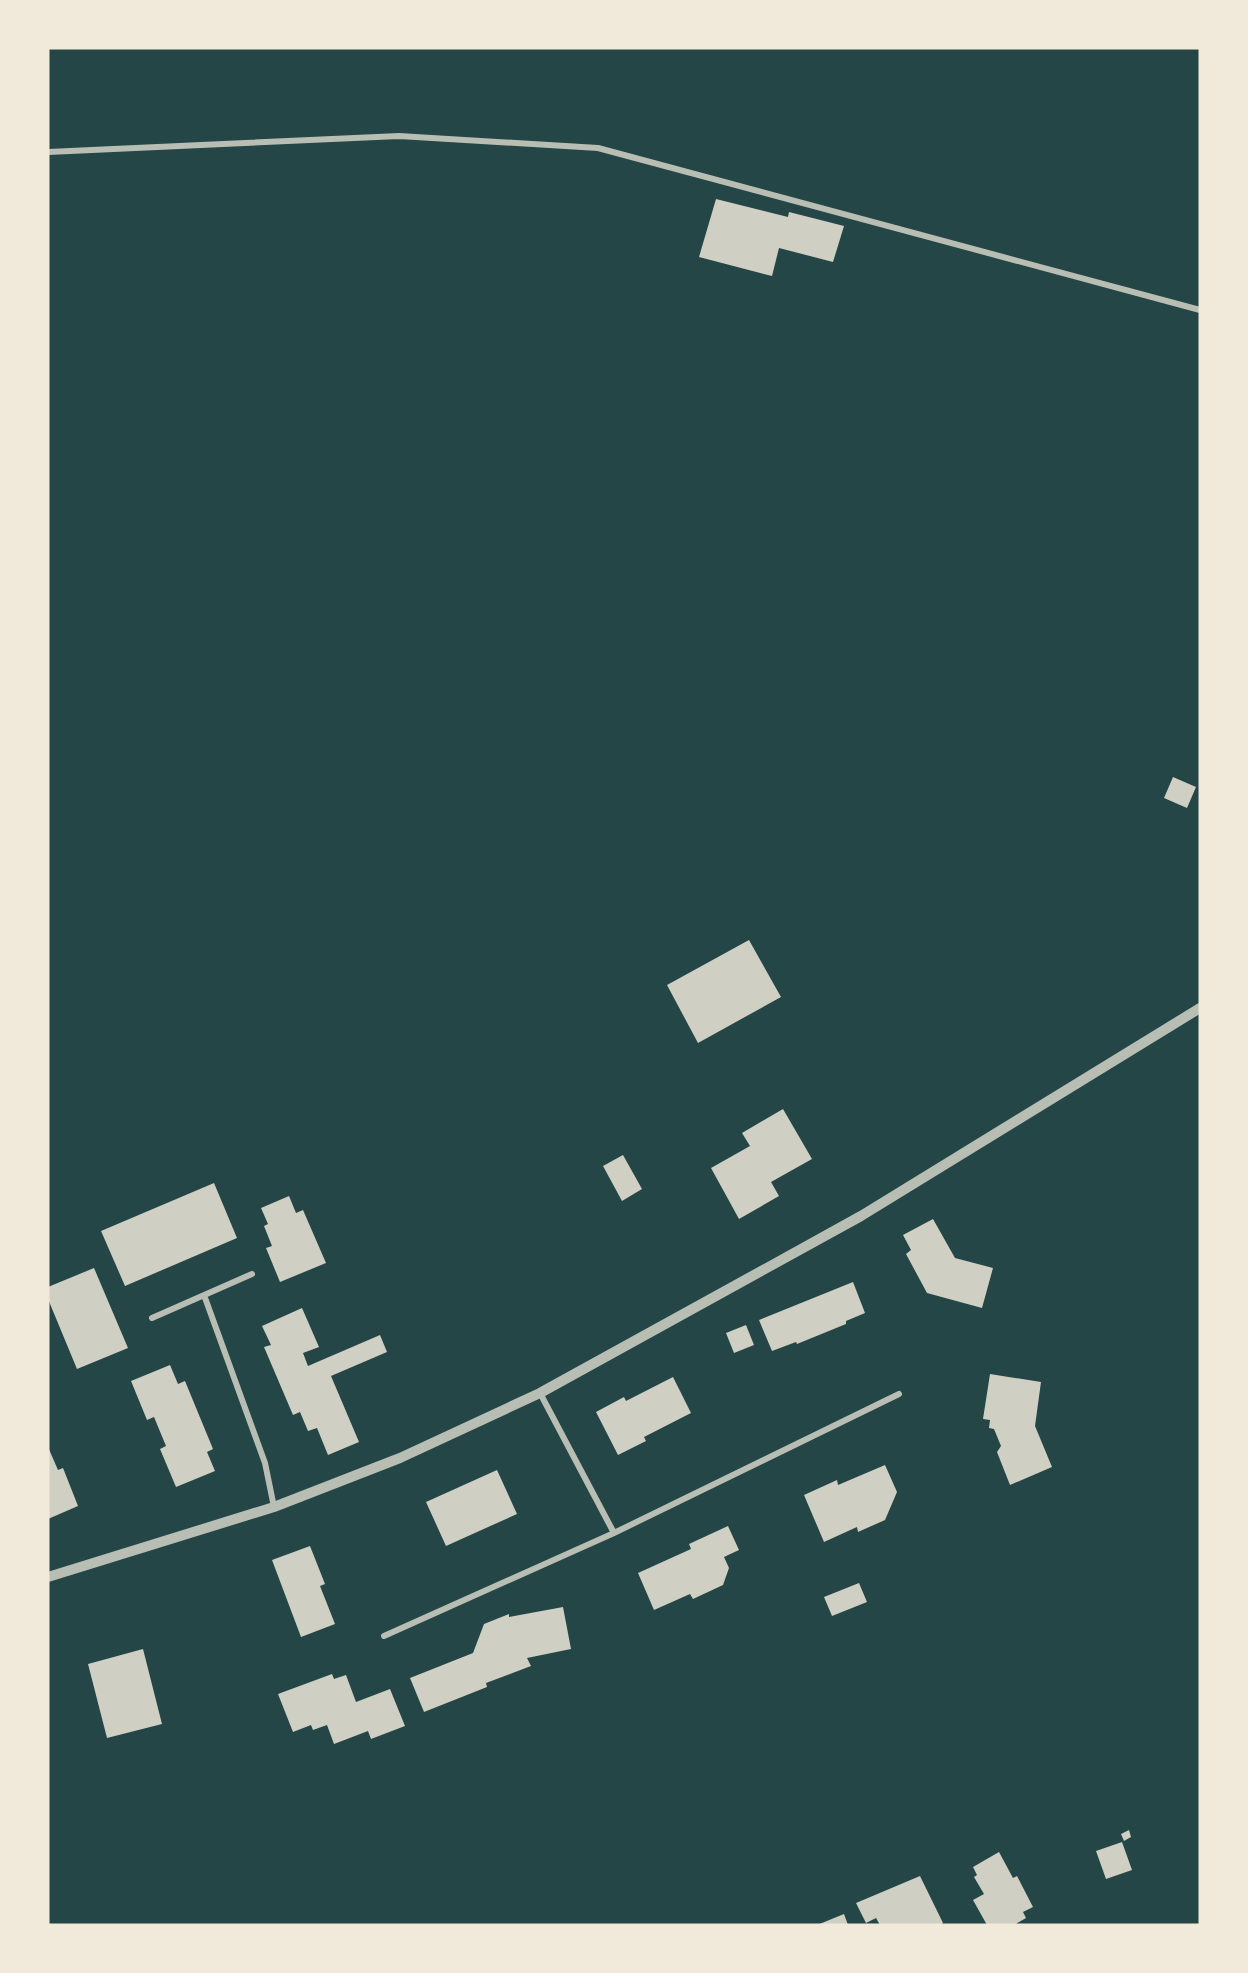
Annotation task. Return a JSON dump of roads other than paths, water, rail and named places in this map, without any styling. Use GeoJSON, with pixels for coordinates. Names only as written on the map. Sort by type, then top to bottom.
{"type":"FeatureCollection","features":[{"type":"Feature","properties":{"kind":"street"},"geometry":{"type":"LineString","coordinates":[[48,152],[399,136],[598,148],[1200,310]]}},
{"type":"Feature","properties":{"kind":"street"},"geometry":{"type":"LineString","coordinates":[[48,1577],[274,1507],[400,1458],[540,1393],[861,1216],[1200,1008]]}},
{"type":"Feature","properties":{"kind":"street"},"geometry":{"type":"LineString","coordinates":[[152,1318],[252,1274]]}},
{"type":"Feature","properties":{"kind":"street"},"geometry":{"type":"LineString","coordinates":[[204,1295],[265,1463],[274,1507]]}},
{"type":"Feature","properties":{"kind":"street"},"geometry":{"type":"LineString","coordinates":[[540,1393],[614,1533]]}},
{"type":"Feature","properties":{"kind":"street"},"geometry":{"type":"LineString","coordinates":[[384,1636],[614,1533],[899,1394]]}}]}
